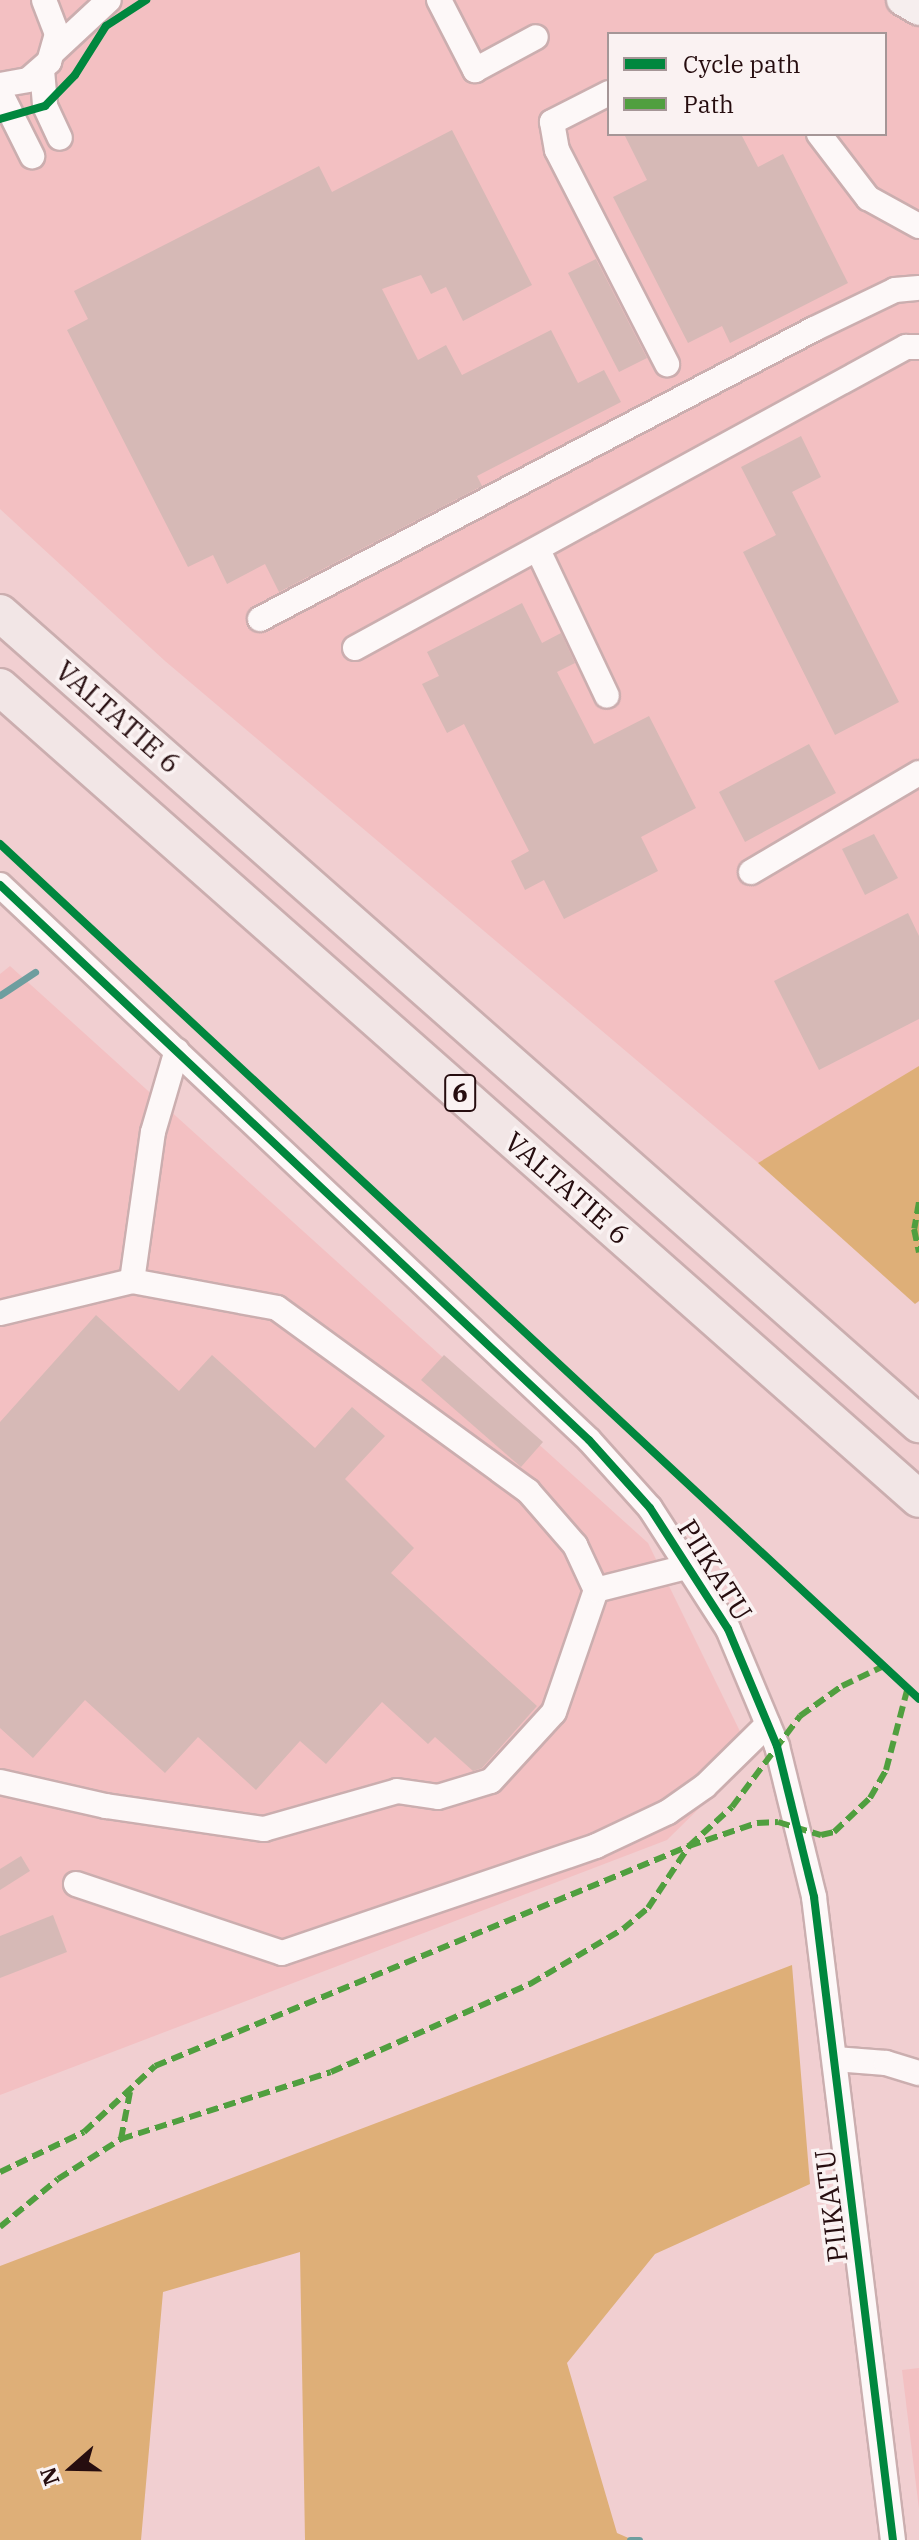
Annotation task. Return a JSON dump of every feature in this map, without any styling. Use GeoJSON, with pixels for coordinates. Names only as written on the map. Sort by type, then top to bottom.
{"type":"FeatureCollection","features":[{"type":"Feature","properties":{"kind":"highway","name":"VALTATIE 6"},"geometry":{"type":"LineString","coordinates":[[0,613],[919,1424]]}},
{"type":"Feature","properties":{"kind":"highway","name":"VALTATIE 6"},"geometry":{"type":"LineString","coordinates":[[0,687],[919,1499]]}},
{"type":"Feature","properties":{"kind":"main road"},"geometry":{"type":"LineString","coordinates":[[902,0],[919,10]]}},
{"type":"Feature","properties":{"kind":"street"},"geometry":{"type":"LineString","coordinates":[[44,0],[57,34],[48,61],[45,106],[60,138]]}},
{"type":"Feature","properties":{"kind":"street"},"geometry":{"type":"LineString","coordinates":[[0,85],[28,80],[109,0]]}},
{"type":"Feature","properties":{"kind":"street"},"geometry":{"type":"LineString","coordinates":[[439,0],[475,70],[536,37]]}},
{"type":"Feature","properties":{"kind":"street"},"geometry":{"type":"LineString","coordinates":[[0,92],[32,156]]}},
{"type":"Feature","properties":{"kind":"street"},"geometry":{"type":"LineString","coordinates":[[607,94],[552,122],[557,150],[667,364]]}},
{"type":"Feature","properties":{"kind":"street"},"geometry":{"type":"LineString","coordinates":[[821,136],[868,198],[919,226]]}},
{"type":"Feature","properties":{"kind":"street"},"geometry":{"type":"LineString","coordinates":[[260,619],[814,329],[895,290],[919,288]]}},
{"type":"Feature","properties":{"kind":"street"},"geometry":{"type":"LineString","coordinates":[[355,648],[906,347],[919,347]]}},
{"type":"Feature","properties":{"kind":"street"},"geometry":{"type":"LineString","coordinates":[[538,550],[607,696]]}},
{"type":"Feature","properties":{"kind":"street"},"geometry":{"type":"LineString","coordinates":[[751,872],[919,773]]}},
{"type":"Feature","properties":{"kind":"street","name":"PIIKATU"},"geometry":{"type":"LineString","coordinates":[[0,885],[589,1440],[650,1508],[728,1629],[768,1724],[801,1827],[835,2059],[893,2540]]}},
{"type":"Feature","properties":{"kind":"street"},"geometry":{"type":"LineString","coordinates":[[132,1281],[153,1132],[177,1050]]}},
{"type":"Feature","properties":{"kind":"street"},"geometry":{"type":"LineString","coordinates":[[0,1313],[132,1281],[277,1308],[528,1491],[575,1545],[596,1590],[554,1712],[491,1781],[438,1797],[397,1791],[264,1829],[106,1806],[0,1782]]}},
{"type":"Feature","properties":{"kind":"street"},"geometry":{"type":"LineString","coordinates":[[596,1590],[690,1566]]}},
{"type":"Feature","properties":{"kind":"street"},"geometry":{"type":"LineString","coordinates":[[76,1884],[282,1953],[582,1851],[668,1812],[705,1786],[768,1724]]}},
{"type":"Feature","properties":{"kind":"street"},"geometry":{"type":"LineString","coordinates":[[835,2059],[886,2063],[919,2073]]}},
{"type":"Feature","properties":{"kind":"shaded area"},"geometry":{"type":"Polygon","coordinates":[[[0,0],[919,0],[919,1071],[758,1163],[165,661],[0,509],[0,0]]]}},
{"type":"Feature","properties":{"kind":"shaded area"},"geometry":{"type":"Polygon","coordinates":[[[10,966],[648,1543],[752,1756],[667,1840],[0,2095],[0,974],[10,966]]]}},
{"type":"Feature","properties":{"kind":"shaded area"},"geometry":{"type":"Polygon","coordinates":[[[919,1066],[919,1301],[915,1304],[758,1163],[919,1066]]]}},
{"type":"Feature","properties":{"kind":"shaded area"},"geometry":{"type":"Polygon","coordinates":[[[792,1965],[810,2184],[655,2254],[567,2363],[617,2533],[633,2540],[305,2540],[300,2252],[163,2292],[141,2540],[0,2540],[0,2266],[792,1965]]]}},
{"type":"Feature","properties":{"kind":"shaded area"},"geometry":{"type":"Polygon","coordinates":[[[919,2368],[919,2509],[902,2370],[919,2368]]]}},
{"type":"Feature","properties":{"kind":"building"},"geometry":{"type":"Polygon","coordinates":[[[452,130],[532,285],[463,321],[446,287],[431,294],[421,275],[382,289],[418,360],[446,345],[462,375],[551,330],[578,383],[604,370],[621,402],[477,476],[482,486],[279,592],[265,564],[227,584],[213,555],[188,567],[67,330],[88,319],[74,291],[319,166],[332,192],[452,130]]]}},
{"type":"Feature","properties":{"kind":"building"},"geometry":{"type":"Polygon","coordinates":[[[625,136],[742,136],[758,167],[783,154],[848,283],[730,343],[722,326],[688,343],[613,197],[647,180],[625,136]]]}},
{"type":"Feature","properties":{"kind":"building"},"geometry":{"type":"Polygon","coordinates":[[[596,259],[647,358],[619,372],[568,273],[596,259]]]}},
{"type":"Feature","properties":{"kind":"building"},"geometry":{"type":"Polygon","coordinates":[[[801,436],[821,477],[792,492],[899,702],[835,735],[743,552],[776,535],[741,467],[801,436]]]}},
{"type":"Feature","properties":{"kind":"building"},"geometry":{"type":"Polygon","coordinates":[[[522,603],[542,643],[561,633],[575,663],[557,672],[594,744],[649,716],[696,808],[641,837],[658,871],[564,919],[544,880],[525,890],[511,861],[529,851],[464,724],[447,733],[422,684],[439,676],[427,652],[522,603]]]}},
{"type":"Feature","properties":{"kind":"building"},"geometry":{"type":"Polygon","coordinates":[[[809,744],[836,793],[745,842],[719,792],[809,744]]]}},
{"type":"Feature","properties":{"kind":"building"},"geometry":{"type":"Polygon","coordinates":[[[874,834],[898,878],[865,895],[842,849],[874,834]]]}},
{"type":"Feature","properties":{"kind":"building"},"geometry":{"type":"Polygon","coordinates":[[[908,913],[919,936],[919,1019],[819,1070],[774,981],[908,913]]]}},
{"type":"Feature","properties":{"kind":"building"},"geometry":{"type":"Polygon","coordinates":[[[96,1315],[179,1391],[212,1355],[315,1448],[352,1407],[385,1436],[345,1479],[414,1548],[391,1573],[537,1706],[482,1768],[473,1771],[435,1737],[428,1744],[382,1702],[326,1764],[300,1741],[256,1790],[198,1737],[165,1773],[85,1700],[33,1758],[0,1728],[0,1422],[96,1315]]]}},
{"type":"Feature","properties":{"kind":"building"},"geometry":{"type":"Polygon","coordinates":[[[444,1355],[543,1442],[521,1467],[421,1380],[444,1355]]]}},
{"type":"Feature","properties":{"kind":"building"},"geometry":{"type":"Polygon","coordinates":[[[21,1856],[30,1871],[0,1890],[0,1869],[21,1856]]]}},
{"type":"Feature","properties":{"kind":"building"},"geometry":{"type":"Polygon","coordinates":[[[53,1915],[67,1952],[0,1978],[0,1936],[53,1915]]]}},
{"type":"Feature","properties":{"kind":"waterway"},"geometry":{"type":"LineString","coordinates":[[0,995],[35,972]]}},
{"type":"Feature","properties":{"kind":"waterway"},"geometry":{"type":"LineString","coordinates":[[630,2540],[639,2540]]}},
{"type":"Feature","properties":{"kind":"marked path"},"geometry":{"type":"LineString","coordinates":[[919,1202],[914,1229],[919,1252]]}},
{"type":"Feature","properties":{"kind":"marked path"},"geometry":{"type":"LineString","coordinates":[[0,2172],[84,2132],[155,2066],[689,1846],[732,1807],[800,1716],[842,1686],[886,1665]]}},
{"type":"Feature","properties":{"kind":"marked path"},"geometry":{"type":"LineString","coordinates":[[0,2227],[58,2179],[121,2139],[331,2072],[530,1984],[623,1929],[648,1908],[689,1846],[757,1823],[778,1822],[821,1835],[834,1832],[870,1798],[886,1770],[908,1687]]}},
{"type":"Feature","properties":{"kind":"marked path"},"geometry":{"type":"LineString","coordinates":[[121,2139],[130,2092]]}},
{"type":"Feature","properties":{"kind":"cycle path"},"geometry":{"type":"LineString","coordinates":[[0,119],[45,106],[75,75],[106,26],[146,0]]}},
{"type":"Feature","properties":{"kind":"cycle path"},"geometry":{"type":"LineString","coordinates":[[0,844],[919,1699]]}},
{"type":"Feature","properties":{"kind":"cycle path"},"geometry":{"type":"LineString","coordinates":[[0,885],[589,1440],[650,1508],[728,1629],[777,1746],[814,1897],[893,2540]]}}]}
